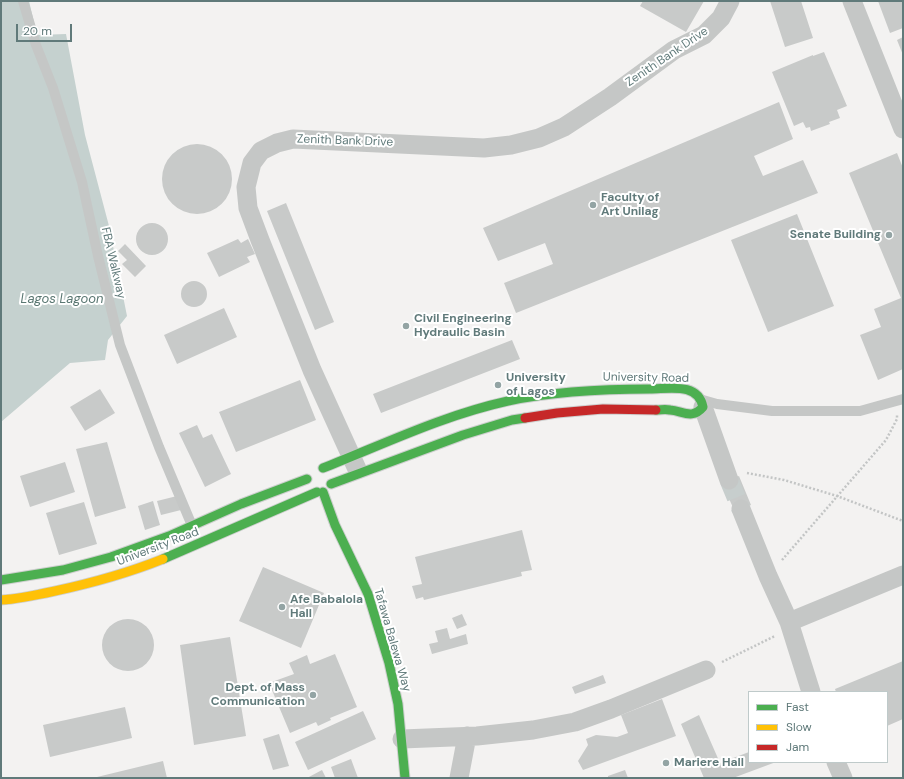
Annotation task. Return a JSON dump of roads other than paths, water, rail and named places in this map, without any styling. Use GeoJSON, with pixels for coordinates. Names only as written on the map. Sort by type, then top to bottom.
{"type":"FeatureCollection","features":[{"type":"Feature","properties":{"kind":"main road","name":"University Road"},"geometry":{"type":"LineString","coordinates":[[323,468],[355,464],[463,435],[512,420],[557,413],[603,409],[671,410],[682,414],[693,414],[699,412],[703,404],[699,394],[692,390],[671,389],[607,389],[572,391],[523,398],[479,408],[432,425],[355,464],[331,484]]}},
{"type":"Feature","properties":{"kind":"main road"},"geometry":{"type":"LineString","coordinates":[[323,468],[329,472],[332,478],[331,484],[328,489],[320,492],[311,490],[307,479],[309,474],[312,470],[323,468]]}},
{"type":"Feature","properties":{"kind":"main road","name":"University Road"},"geometry":{"type":"LineString","coordinates":[[1,580],[63,570],[111,557],[169,536],[241,504],[307,479]]}},
{"type":"Feature","properties":{"kind":"main road","name":"University Road"},"geometry":{"type":"LineString","coordinates":[[1,600],[16,599],[77,586],[136,570],[320,492]]}},
{"type":"Feature","properties":{"kind":"main road","name":"Tafawa Balewa Way"},"geometry":{"type":"LineString","coordinates":[[320,492],[368,594],[389,663],[398,704],[404,778]]}},
{"type":"Feature","properties":{"kind":"street","name":"Zenith Bank Drive"},"geometry":{"type":"LineString","coordinates":[[355,464],[310,362],[248,208],[246,186],[252,163],[261,151],[277,143],[293,139],[484,148],[511,146],[539,138],[564,127],[610,97],[674,50],[704,35],[722,18],[730,1]]}},
{"type":"Feature","properties":{"kind":"street"},"geometry":{"type":"LineString","coordinates":[[852,1],[903,129]]}},
{"type":"Feature","properties":{"kind":"street"},"geometry":{"type":"LineString","coordinates":[[703,404],[727,475]]}},
{"type":"Feature","properties":{"kind":"street"},"geometry":{"type":"LineString","coordinates":[[682,414],[718,446]]}},
{"type":"Feature","properties":{"kind":"street"},"geometry":{"type":"LineString","coordinates":[[741,509],[768,576],[789,622],[811,691]]}},
{"type":"Feature","properties":{"kind":"street"},"geometry":{"type":"LineString","coordinates":[[789,622],[903,575]]}},
{"type":"Feature","properties":{"kind":"street"},"geometry":{"type":"LineString","coordinates":[[402,740],[533,730],[575,722],[706,670]]}},
{"type":"Feature","properties":{"kind":"street"},"geometry":{"type":"LineString","coordinates":[[459,778],[467,736]]}},
{"type":"Feature","properties":{"kind":"street"},"geometry":{"type":"LineString","coordinates":[[836,763],[843,778]]}},
{"type":"Feature","properties":{"kind":"lane","name":"FBA Walkway"},"geometry":{"type":"LineString","coordinates":[[23,1],[36,45],[53,88],[82,182],[98,256],[120,345],[159,447],[200,544]]}},
{"type":"Feature","properties":{"kind":"lane"},"geometry":{"type":"LineString","coordinates":[[703,404],[717,404],[772,411],[860,411],[900,401]]}},
{"type":"Feature","properties":{"kind":"water","name":"Lagos Lagoon"},"geometry":{"type":"Polygon","coordinates":[[[1,1],[29,1],[37,35],[66,34],[85,135],[109,226],[127,316],[108,340],[105,360],[70,363],[1,422],[1,1]]]}},
{"type":"Feature","properties":{"kind":"tunnel"},"geometry":{"type":"LineString","coordinates":[[729,480],[741,509]]}},
{"type":"Feature","properties":{"kind":"place","name":"Faculty of Art Unilag"},"geometry":{"type":"Point","coordinates":[593,205]}},
{"type":"Feature","properties":{"kind":"place","name":"Senate Building"},"geometry":{"type":"Point","coordinates":[889,235]}},
{"type":"Feature","properties":{"kind":"place","name":"Civil Engineering Hydraulic Basin"},"geometry":{"type":"Point","coordinates":[406,326]}},
{"type":"Feature","properties":{"kind":"place","name":"University of Lagos"},"geometry":{"type":"Point","coordinates":[498,385]}},
{"type":"Feature","properties":{"kind":"place","name":"Afe Babalola Hall"},"geometry":{"type":"Point","coordinates":[282,607]}},
{"type":"Feature","properties":{"kind":"place","name":"Dept. of Mass Communication"},"geometry":{"type":"Point","coordinates":[313,695]}},
{"type":"Feature","properties":{"kind":"place","name":"Mariere Hall"},"geometry":{"type":"Point","coordinates":[666,763]}}]}
